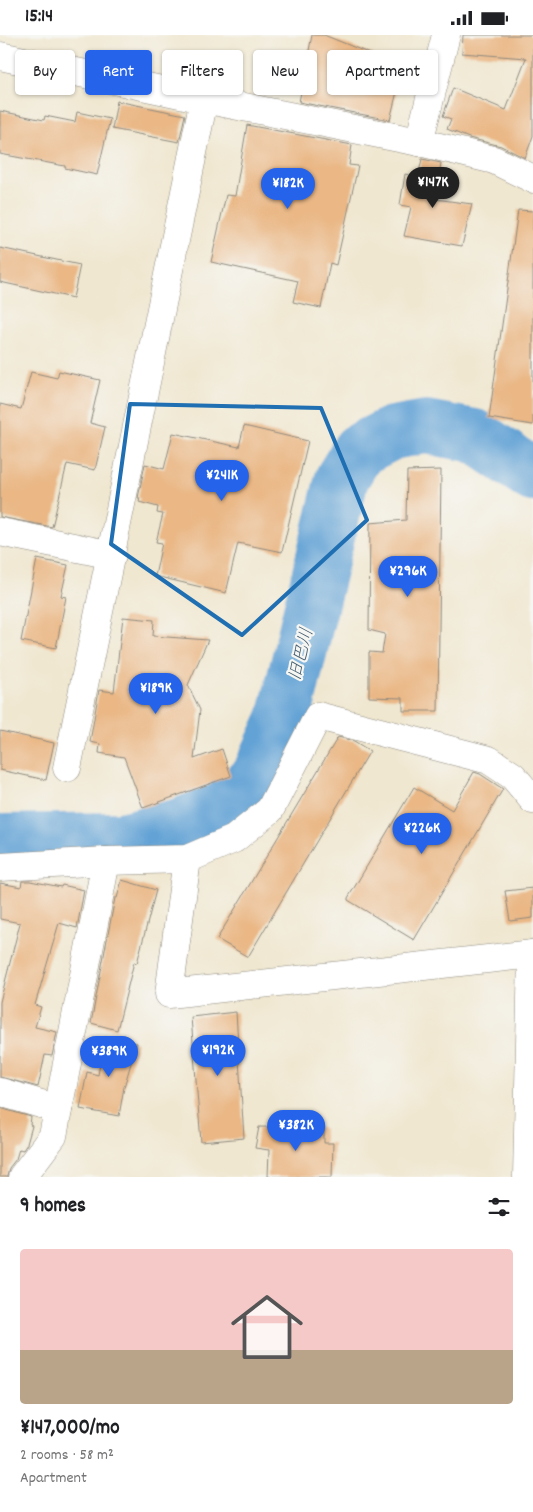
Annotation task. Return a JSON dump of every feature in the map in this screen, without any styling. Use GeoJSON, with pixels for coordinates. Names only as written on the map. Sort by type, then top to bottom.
{"type":"FeatureCollection","features":[{"type":"Feature","properties":{"kind":"street"},"geometry":{"type":"LineString","coordinates":[[419,142],[446,35]]}},
{"type":"Feature","properties":{"kind":"street"},"geometry":{"type":"LineString","coordinates":[[0,56],[419,142],[494,161],[533,179]]}},
{"type":"Feature","properties":{"kind":"street"},"geometry":{"type":"LineString","coordinates":[[67,768],[204,99]]}},
{"type":"Feature","properties":{"kind":"street"},"geometry":{"type":"LineString","coordinates":[[0,532],[112,555]]}},
{"type":"Feature","properties":{"kind":"street"},"geometry":{"type":"LineString","coordinates":[[0,867],[187,859],[234,839],[270,810],[318,716],[489,760],[513,775],[533,800]]}},
{"type":"Feature","properties":{"kind":"street"},"geometry":{"type":"LineString","coordinates":[[187,859],[168,994],[532,954],[527,1177]]}},
{"type":"Feature","properties":{"kind":"street"},"geometry":{"type":"LineString","coordinates":[[22,1177],[52,1136],[106,861]]}},
{"type":"Feature","properties":{"kind":"street"},"geometry":{"type":"LineString","coordinates":[[0,1093],[58,1109]]}},
{"type":"Feature","properties":{"kind":"highlighted area"},"geometry":{"type":"Polygon","coordinates":[[[130,404],[321,408],[367,520],[242,635],[111,544],[130,404]]]}},
{"type":"Feature","properties":{"kind":"building"},"geometry":{"type":"Polygon","coordinates":[[[312,35],[324,35],[361,50],[327,50],[327,95],[396,95],[390,120],[299,102],[300,95],[317,95],[317,50],[309,50],[312,35]]]}},
{"type":"Feature","properties":{"kind":"building"},"geometry":{"type":"Polygon","coordinates":[[[463,35],[533,35],[533,136],[525,158],[501,146],[469,138],[447,129],[451,119],[443,116],[453,88],[506,110],[526,58],[462,53],[463,35]]]}},
{"type":"Feature","properties":{"kind":"building"},"geometry":{"type":"Polygon","coordinates":[[[117,101],[185,115],[179,142],[112,129],[117,101]]]}},
{"type":"Feature","properties":{"kind":"building"},"geometry":{"type":"Polygon","coordinates":[[[0,111],[44,120],[45,116],[75,122],[77,112],[110,119],[97,175],[65,168],[65,166],[0,154],[0,111]]]}},
{"type":"Feature","properties":{"kind":"building"},"geometry":{"type":"Polygon","coordinates":[[[247,125],[352,145],[349,165],[358,166],[336,265],[330,263],[321,308],[293,302],[298,281],[211,262],[226,195],[235,196],[247,125]]]}},
{"type":"Feature","properties":{"kind":"building"},"geometry":{"type":"Polygon","coordinates":[[[422,159],[441,163],[435,199],[472,204],[462,246],[404,236],[411,207],[400,205],[405,174],[418,177],[422,159]]]}},
{"type":"Feature","properties":{"kind":"building"},"geometry":{"type":"Polygon","coordinates":[[[518,210],[533,211],[533,425],[489,418],[518,210]]]}},
{"type":"Feature","properties":{"kind":"building"},"geometry":{"type":"Polygon","coordinates":[[[0,248],[80,265],[73,298],[0,282],[0,248]]]}},
{"type":"Feature","properties":{"kind":"building"},"geometry":{"type":"Polygon","coordinates":[[[59,371],[100,380],[90,423],[105,427],[95,470],[67,464],[52,527],[0,517],[0,404],[21,409],[31,372],[57,378],[59,371]]]}},
{"type":"Feature","properties":{"kind":"building"},"geometry":{"type":"Polygon","coordinates":[[[244,426],[308,441],[282,552],[238,543],[226,593],[155,576],[162,543],[156,542],[163,514],[157,513],[158,507],[139,502],[140,498],[138,498],[145,464],[164,469],[173,433],[239,447],[244,426]]]}},
{"type":"Feature","properties":{"kind":"building"},"geometry":{"type":"Polygon","coordinates":[[[441,470],[438,711],[403,711],[403,698],[369,697],[369,652],[382,653],[385,634],[369,630],[370,523],[406,520],[407,471],[441,470]]]}},
{"type":"Feature","properties":{"kind":"building"},"geometry":{"type":"Polygon","coordinates":[[[37,559],[68,565],[61,596],[66,597],[56,648],[21,641],[37,559]]]}},
{"type":"Feature","properties":{"kind":"building"},"geometry":{"type":"Polygon","coordinates":[[[123,617],[154,620],[153,636],[208,640],[188,685],[200,710],[194,759],[222,749],[231,776],[143,808],[124,757],[99,753],[100,744],[90,742],[99,690],[114,692],[123,617]]]}},
{"type":"Feature","properties":{"kind":"building"},"geometry":{"type":"Polygon","coordinates":[[[0,731],[54,743],[46,780],[0,770],[0,731]]]}},
{"type":"Feature","properties":{"kind":"building"},"geometry":{"type":"Polygon","coordinates":[[[338,737],[354,741],[370,751],[248,957],[217,939],[338,737]]]}},
{"type":"Feature","properties":{"kind":"building"},"geometry":{"type":"Polygon","coordinates":[[[474,772],[503,789],[414,940],[348,900],[414,787],[452,810],[474,772]]]}},
{"type":"Feature","properties":{"kind":"building"},"geometry":{"type":"Polygon","coordinates":[[[122,880],[156,890],[137,963],[134,962],[117,1030],[91,1023],[115,898],[117,898],[122,880]]]}},
{"type":"Feature","properties":{"kind":"building"},"geometry":{"type":"Polygon","coordinates":[[[22,881],[61,887],[62,885],[84,890],[77,928],[59,923],[35,1005],[41,1007],[35,1027],[57,1032],[52,1056],[45,1055],[38,1087],[0,1077],[0,1002],[20,923],[0,919],[0,883],[21,887],[22,881]]]}},
{"type":"Feature","properties":{"kind":"building"},"geometry":{"type":"Polygon","coordinates":[[[533,888],[533,918],[510,921],[505,891],[533,888]]]}},
{"type":"Feature","properties":{"kind":"building"},"geometry":{"type":"Polygon","coordinates":[[[236,1012],[244,1138],[201,1142],[191,1017],[236,1012]]]}},
{"type":"Feature","properties":{"kind":"building"},"geometry":{"type":"Polygon","coordinates":[[[105,1037],[137,1043],[124,1087],[119,1116],[80,1109],[87,1072],[98,1075],[105,1037]]]}},
{"type":"Feature","properties":{"kind":"building"},"geometry":{"type":"Polygon","coordinates":[[[0,1108],[31,1117],[30,1125],[32,1126],[27,1144],[23,1150],[19,1149],[16,1159],[9,1168],[7,1177],[0,1177],[0,1108]]]}},
{"type":"Feature","properties":{"kind":"building"},"geometry":{"type":"Polygon","coordinates":[[[259,1127],[324,1128],[324,1143],[333,1143],[332,1177],[268,1177],[269,1150],[255,1148],[259,1127]]]}},
{"type":"Feature","properties":{"kind":"waterway","name":"旧巴川"},"geometry":{"type":"LineString","coordinates":[[0,841],[121,839],[177,826],[225,808],[258,776],[284,719],[342,478],[359,450],[392,433],[426,427],[475,436],[533,475]]}}]}
